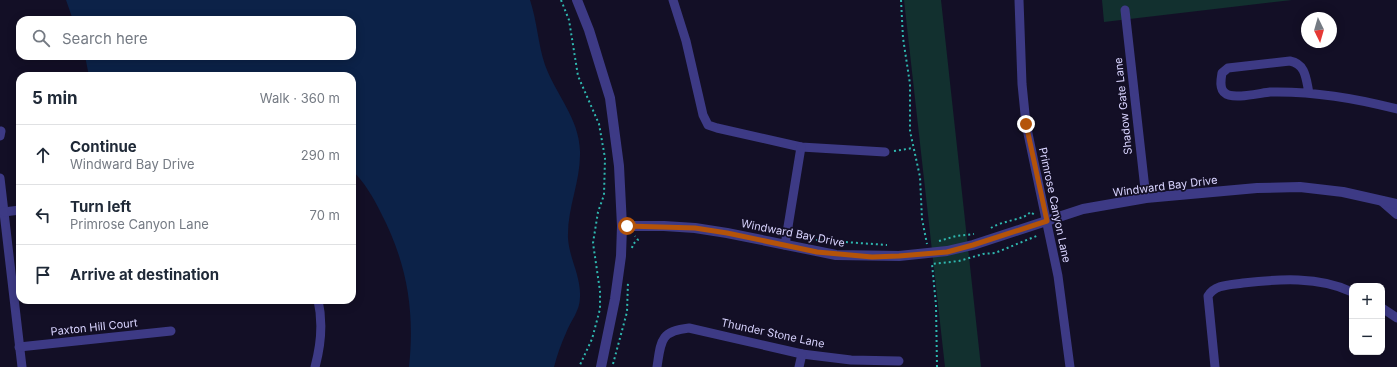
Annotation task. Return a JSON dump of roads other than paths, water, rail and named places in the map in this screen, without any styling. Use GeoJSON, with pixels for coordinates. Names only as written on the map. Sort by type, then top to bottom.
{"type":"FeatureCollection","features":[{"type":"Feature","properties":{"kind":"street"},"geometry":{"type":"LineString","coordinates":[[577,0],[589,30],[610,98],[619,166],[622,226],[615,299],[601,367]]}},
{"type":"Feature","properties":{"kind":"street"},"geometry":{"type":"LineString","coordinates":[[673,0],[686,41],[703,116],[708,125],[801,147],[885,152]]}},
{"type":"Feature","properties":{"kind":"street","name":"Primrose Canyon Lane"},"geometry":{"type":"LineString","coordinates":[[1019,0],[1022,84],[1026,124],[1058,276],[1070,367]]}},
{"type":"Feature","properties":{"kind":"street","name":"Shadow Gate Lane"},"geometry":{"type":"LineString","coordinates":[[1124,10],[1146,198]]}},
{"type":"Feature","properties":{"kind":"street"},"geometry":{"type":"LineString","coordinates":[[1309,93],[1302,67],[1297,62],[1290,61],[1228,68],[1222,73],[1222,88],[1224,93],[1231,96],[1269,92],[1309,93],[1365,101],[1397,109]]}},
{"type":"Feature","properties":{"kind":"street"},"geometry":{"type":"LineString","coordinates":[[785,245],[801,147]]}},
{"type":"Feature","properties":{"kind":"street"},"geometry":{"type":"LineString","coordinates":[[0,178],[22,367]]}},
{"type":"Feature","properties":{"kind":"street","name":"Windward Bay Drive"},"geometry":{"type":"LineString","coordinates":[[622,226],[695,228],[727,233],[817,252],[852,256],[892,257],[923,254],[973,245],[1084,210],[1146,198],[1256,188],[1300,187],[1343,192],[1397,204]]}},
{"type":"Feature","properties":{"kind":"street","name":"Windward Bay Drive"},"geometry":{"type":"LineString","coordinates":[[1382,201],[1397,214]]}},
{"type":"Feature","properties":{"kind":"street"},"geometry":{"type":"LineString","coordinates":[[4,212],[16,210]]}},
{"type":"Feature","properties":{"kind":"street"},"geometry":{"type":"LineString","coordinates":[[1215,367],[1208,296],[1211,290],[1222,286],[1279,280],[1325,284],[1349,291]]}},
{"type":"Feature","properties":{"kind":"street"},"geometry":{"type":"LineString","coordinates":[[316,367],[320,350],[321,312],[319,304]]}},
{"type":"Feature","properties":{"kind":"street"},"geometry":{"type":"LineString","coordinates":[[1385,310],[1397,318]]}},
{"type":"Feature","properties":{"kind":"street","name":"Thunder Stone Lane"},"geometry":{"type":"LineString","coordinates":[[657,367],[661,344],[668,333],[675,330],[689,328],[802,354],[851,360],[899,361]]}},
{"type":"Feature","properties":{"kind":"street","name":"Paxton Hill Court"},"geometry":{"type":"LineString","coordinates":[[19,347],[170,331]]}},
{"type":"Feature","properties":{"kind":"street"},"geometry":{"type":"LineString","coordinates":[[799,367],[802,354]]}},
{"type":"Feature","properties":{"kind":"water"},"geometry":{"type":"Polygon","coordinates":[[[66,0],[530,0],[545,65],[576,128],[580,151],[580,162],[568,227],[568,238],[570,253],[579,282],[580,302],[561,345],[554,367],[409,367],[411,346],[410,307],[403,269],[390,232],[378,207],[365,185],[356,174],[356,72],[88,72],[86,60],[356,60],[356,16],[72,16],[66,0]]]}}]}
